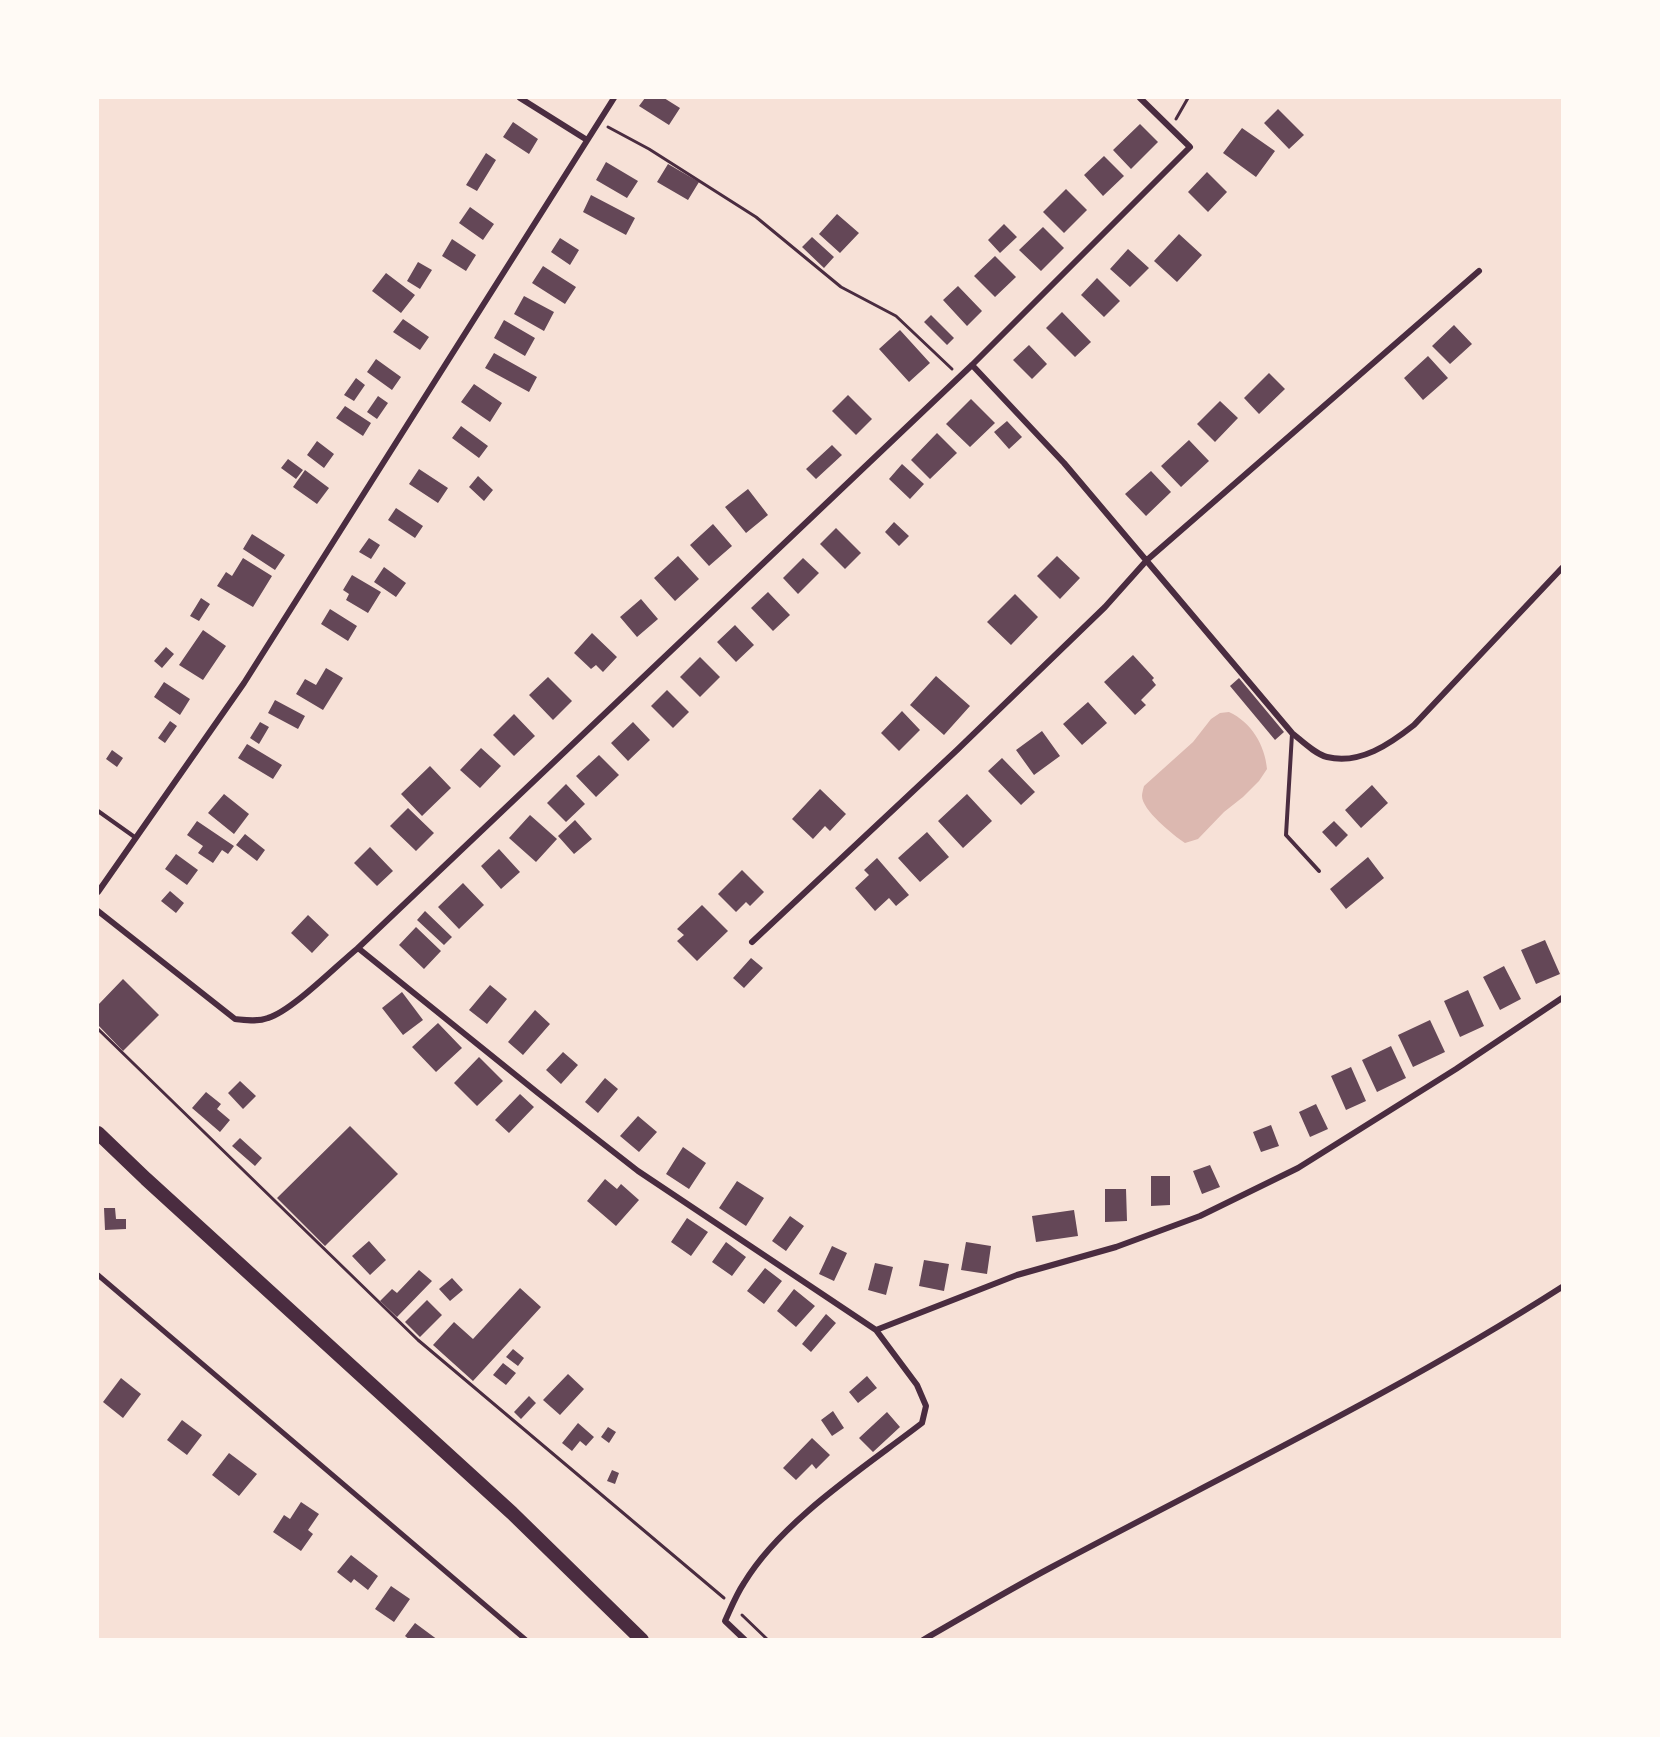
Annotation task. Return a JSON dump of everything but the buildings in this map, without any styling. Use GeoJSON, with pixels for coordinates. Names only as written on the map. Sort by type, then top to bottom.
{"type":"FeatureCollection","features":[{"type":"Feature","properties":{"kind":"highway"},"geometry":{"type":"LineString","coordinates":[[98,1133],[512,1513],[642,1640]]}},
{"type":"Feature","properties":{"kind":"street"},"geometry":{"type":"LineString","coordinates":[[520,98],[587,140]]}},
{"type":"Feature","properties":{"kind":"street"},"geometry":{"type":"LineString","coordinates":[[98,892],[244,682],[614,98]]}},
{"type":"Feature","properties":{"kind":"street"},"geometry":{"type":"LineString","coordinates":[[98,911],[235,1019],[250,1021],[268,1018],[286,1009],[358,948],[972,365],[1190,147],[1140,98]]}},
{"type":"Feature","properties":{"kind":"street"},"geometry":{"type":"LineString","coordinates":[[752,942],[1097,615],[1147,560],[1479,271]]}},
{"type":"Feature","properties":{"kind":"street"},"geometry":{"type":"LineString","coordinates":[[972,365],[1064,463],[1292,733],[1327,757],[1345,758],[1365,754],[1389,745],[1414,725],[1563,568]]}},
{"type":"Feature","properties":{"kind":"street"},"geometry":{"type":"LineString","coordinates":[[358,948],[639,1171],[876,1330],[917,1385],[926,1406],[922,1423],[808,1510],[770,1549],[744,1582],[725,1621],[745,1640]]}},
{"type":"Feature","properties":{"kind":"street"},"geometry":{"type":"LineString","coordinates":[[876,1330],[1017,1275],[1116,1247],[1200,1216],[1298,1168],[1456,1069],[1563,998]]}},
{"type":"Feature","properties":{"kind":"street"},"geometry":{"type":"LineString","coordinates":[[98,1275],[526,1640]]}},
{"type":"Feature","properties":{"kind":"street"},"geometry":{"type":"LineString","coordinates":[[923,1640],[1049,1569],[1282,1448],[1498,1328],[1563,1287]]}},
{"type":"Feature","properties":{"kind":"lane"},"geometry":{"type":"LineString","coordinates":[[1292,733],[1286,835],[1319,872]]}},
{"type":"Feature","properties":{"kind":"lane"},"geometry":{"type":"LineString","coordinates":[[98,811],[136,838]]}},
{"type":"Feature","properties":{"kind":"path"},"geometry":{"type":"LineString","coordinates":[[1171,128],[1188,98]]}},
{"type":"Feature","properties":{"kind":"path"},"geometry":{"type":"LineString","coordinates":[[599,121],[756,217],[841,287],[896,316],[959,376]]}},
{"type":"Feature","properties":{"kind":"path"},"geometry":{"type":"LineString","coordinates":[[98,1029],[418,1340],[712,1587],[768,1640]]}},
{"type":"Feature","properties":{"kind":"shaded area"},"geometry":{"type":"Polygon","coordinates":[[[1229,712],[1237,716],[1256,735],[1266,760],[1267,769],[1259,781],[1198,839],[1185,843],[1152,815],[1143,802],[1144,786],[1193,742],[1211,719],[1220,713],[1229,712]]]}}]}
